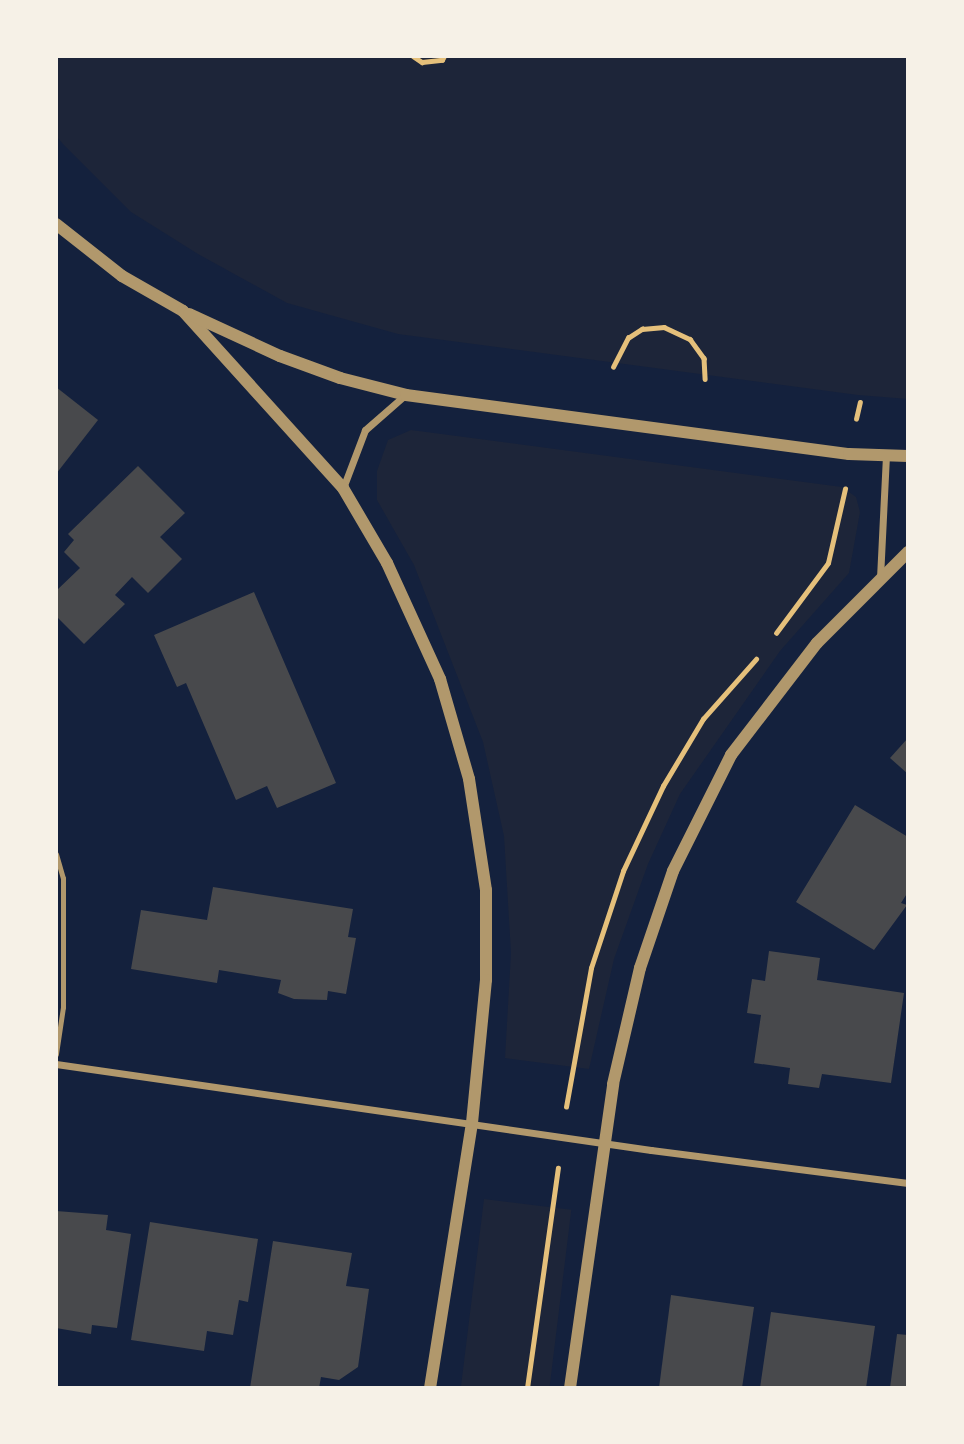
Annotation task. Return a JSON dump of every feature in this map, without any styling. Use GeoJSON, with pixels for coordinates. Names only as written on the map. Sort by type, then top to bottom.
{"type":"FeatureCollection","features":[{"type":"Feature","properties":{"kind":"street"},"geometry":{"type":"LineString","coordinates":[[56,224],[122,276],[183,311],[292,360],[340,378],[406,395],[849,454],[908,456]]}},
{"type":"Feature","properties":{"kind":"street"},"geometry":{"type":"LineString","coordinates":[[183,311],[343,488],[387,563],[440,679],[469,779],[486,890],[486,980],[472,1123],[430,1388]]}},
{"type":"Feature","properties":{"kind":"street"},"geometry":{"type":"LineString","coordinates":[[343,488],[365,430],[406,395]]}},
{"type":"Feature","properties":{"kind":"street"},"geometry":{"type":"LineString","coordinates":[[880,579],[886,457]]}},
{"type":"Feature","properties":{"kind":"street"},"geometry":{"type":"LineString","coordinates":[[570,1388],[613,1084],[640,968],[673,871],[731,755],[817,643],[908,552]]}},
{"type":"Feature","properties":{"kind":"street"},"geometry":{"type":"LineString","coordinates":[[56,1064],[908,1183]]}},
{"type":"Feature","properties":{"kind":"lane"},"geometry":{"type":"LineString","coordinates":[[56,854],[63,878],[63,1007],[56,1054]]}},
{"type":"Feature","properties":{"kind":"path"},"geometry":{"type":"LineString","coordinates":[[413,56],[422,62],[442,60],[444,56]]}},
{"type":"Feature","properties":{"kind":"path"},"geometry":{"type":"LineString","coordinates":[[613,367],[628,338],[642,329],[664,327],[690,339],[704,358],[705,379]]}},
{"type":"Feature","properties":{"kind":"path"},"geometry":{"type":"LineString","coordinates":[[527,1388],[557,1175]]}},
{"type":"Feature","properties":{"kind":"shaded area"},"geometry":{"type":"Polygon","coordinates":[[[56,56],[908,56],[908,399],[858,395],[398,334],[287,303],[198,254],[131,212],[63,144],[56,136],[56,56]]]}},
{"type":"Feature","properties":{"kind":"shaded area"},"geometry":{"type":"Polygon","coordinates":[[[411,430],[842,487],[856,497],[860,512],[849,573],[780,651],[680,794],[648,864],[614,959],[589,1069],[505,1058],[511,953],[504,836],[483,742],[414,565],[377,500],[377,471],[388,440],[411,430]]]}},
{"type":"Feature","properties":{"kind":"shaded area"},"geometry":{"type":"Polygon","coordinates":[[[484,1199],[571,1210],[549,1388],[461,1388],[484,1199]]]}},
{"type":"Feature","properties":{"kind":"building"},"geometry":{"type":"Polygon","coordinates":[[[56,387],[98,420],[56,474],[56,387]]]}},
{"type":"Feature","properties":{"kind":"building"},"geometry":{"type":"Polygon","coordinates":[[[138,466],[185,513],[160,537],[182,559],[148,593],[132,577],[115,595],[125,604],[84,644],[56,616],[56,591],[80,568],[64,552],[74,540],[68,534],[138,466]]]}},
{"type":"Feature","properties":{"kind":"building"},"geometry":{"type":"Polygon","coordinates":[[[254,592],[336,783],[277,808],[267,786],[236,800],[186,683],[177,687],[154,635],[254,592]]]}},
{"type":"Feature","properties":{"kind":"building"},"geometry":{"type":"Polygon","coordinates":[[[908,738],[908,774],[890,758],[908,738]]]}},
{"type":"Feature","properties":{"kind":"building"},"geometry":{"type":"Polygon","coordinates":[[[855,805],[908,837],[908,892],[901,903],[907,905],[874,950],[796,902],[855,805]]]}},
{"type":"Feature","properties":{"kind":"building"},"geometry":{"type":"Polygon","coordinates":[[[213,887],[353,909],[348,937],[356,938],[346,994],[328,991],[327,1000],[294,999],[278,993],[281,980],[219,970],[217,983],[131,969],[141,910],[207,920],[213,887]]]}},
{"type":"Feature","properties":{"kind":"building"},"geometry":{"type":"Polygon","coordinates":[[[769,951],[820,958],[817,980],[904,993],[891,1083],[822,1074],[819,1088],[788,1084],[790,1068],[754,1063],[761,1015],[747,1013],[752,979],[765,981],[769,951]]]}},
{"type":"Feature","properties":{"kind":"building"},"geometry":{"type":"Polygon","coordinates":[[[56,1211],[108,1215],[106,1230],[131,1234],[117,1328],[92,1325],[91,1334],[56,1328],[56,1211]]]}},
{"type":"Feature","properties":{"kind":"building"},"geometry":{"type":"Polygon","coordinates":[[[150,1222],[258,1239],[248,1302],[239,1300],[233,1335],[207,1331],[204,1351],[131,1340],[150,1222]]]}},
{"type":"Feature","properties":{"kind":"building"},"geometry":{"type":"Polygon","coordinates":[[[273,1241],[352,1253],[346,1286],[369,1289],[358,1367],[339,1380],[321,1377],[319,1388],[250,1388],[273,1241]]]}},
{"type":"Feature","properties":{"kind":"building"},"geometry":{"type":"Polygon","coordinates":[[[671,1295],[754,1307],[742,1388],[659,1388],[671,1295]]]}},
{"type":"Feature","properties":{"kind":"building"},"geometry":{"type":"Polygon","coordinates":[[[771,1312],[875,1326],[866,1388],[760,1388],[771,1312]]]}},
{"type":"Feature","properties":{"kind":"building"},"geometry":{"type":"Polygon","coordinates":[[[897,1334],[908,1335],[908,1388],[890,1388],[897,1334]]]}}]}
